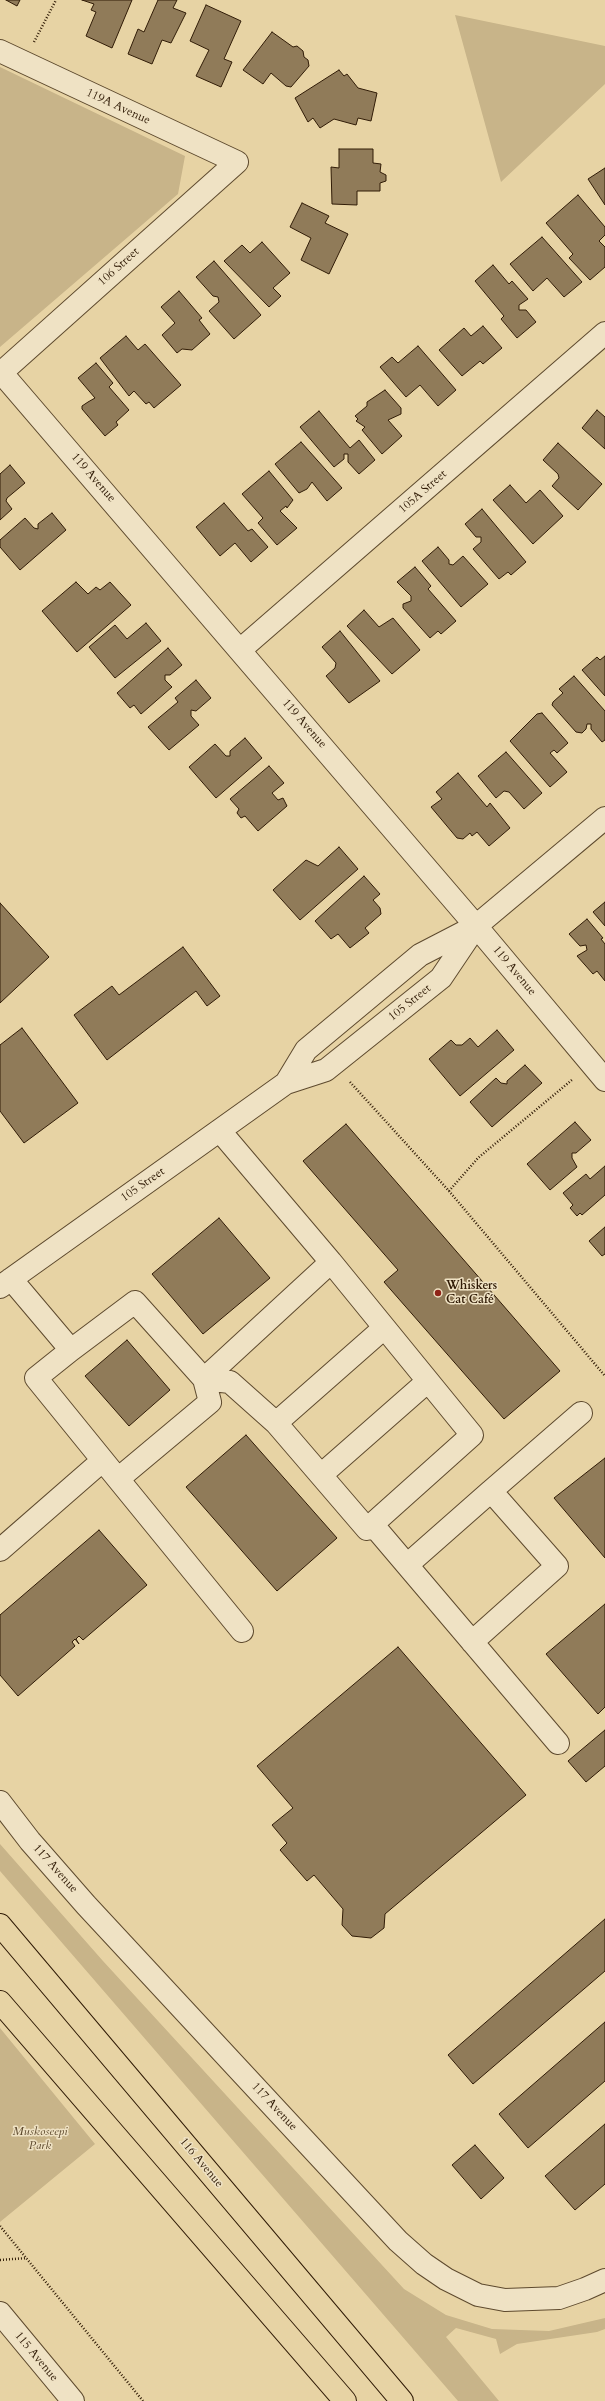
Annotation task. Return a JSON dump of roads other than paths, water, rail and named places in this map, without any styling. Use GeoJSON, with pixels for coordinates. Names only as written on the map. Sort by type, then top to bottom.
{"type":"FeatureCollection","features":[{"type":"Feature","properties":{"kind":"main road","name":"116 Avenue"},"geometry":{"type":"LineString","coordinates":[[0,1925],[402,2401]]}},
{"type":"Feature","properties":{"kind":"main road"},"geometry":{"type":"LineString","coordinates":[[0,2002],[345,2401]]}},
{"type":"Feature","properties":{"kind":"street","name":"119A Avenue"},"geometry":{"type":"LineString","coordinates":[[0,51],[237,162]]}},
{"type":"Feature","properties":{"kind":"street","name":"106 Street"},"geometry":{"type":"LineString","coordinates":[[1,371],[237,162]]}},
{"type":"Feature","properties":{"kind":"street","name":"105A Street"},"geometry":{"type":"LineString","coordinates":[[240,650],[605,333]]}},
{"type":"Feature","properties":{"kind":"street","name":"119 Avenue"},"geometry":{"type":"LineString","coordinates":[[1,371],[476,926],[605,1080]]}},
{"type":"Feature","properties":{"kind":"street","name":"105 Street"},"geometry":{"type":"LineString","coordinates":[[286,1083],[306,1050],[420,955],[476,926],[605,818]]}},
{"type":"Feature","properties":{"kind":"street","name":"105 Street"},"geometry":{"type":"LineString","coordinates":[[3,1285],[286,1083],[326,1070],[441,978],[476,926]]}},
{"type":"Feature","properties":{"kind":"street"},"geometry":{"type":"LineString","coordinates":[[204,1379],[230,1382],[276,1423],[367,1529],[472,1435],[331,1262],[220,1130]]}},
{"type":"Feature","properties":{"kind":"street"},"geometry":{"type":"LineString","coordinates":[[204,1379],[331,1262]]}},
{"type":"Feature","properties":{"kind":"street"},"geometry":{"type":"LineString","coordinates":[[3,1285],[71,1350]]}},
{"type":"Feature","properties":{"kind":"street"},"geometry":{"type":"LineString","coordinates":[[118,1479],[210,1402],[204,1379],[135,1302],[36,1378],[102,1460],[242,1631]]}},
{"type":"Feature","properties":{"kind":"street"},"geometry":{"type":"LineString","coordinates":[[276,1423],[384,1328]]}},
{"type":"Feature","properties":{"kind":"street"},"geometry":{"type":"LineString","coordinates":[[321,1475],[428,1381]]}},
{"type":"Feature","properties":{"kind":"street"},"geometry":{"type":"LineString","coordinates":[[407,1565],[491,1490],[582,1413]]}},
{"type":"Feature","properties":{"kind":"street"},"geometry":{"type":"LineString","coordinates":[[0,1550],[102,1460]]}},
{"type":"Feature","properties":{"kind":"street"},"geometry":{"type":"LineString","coordinates":[[472,1642],[557,1566],[491,1490]]}},
{"type":"Feature","properties":{"kind":"street"},"geometry":{"type":"LineString","coordinates":[[373,1525],[558,1743]]}},
{"type":"Feature","properties":{"kind":"street","name":"117 Avenue"},"geometry":{"type":"LineString","coordinates":[[0,1802],[30,1841],[92,1910],[398,2241],[424,2264],[446,2279],[478,2295],[505,2300],[558,2298],[585,2289],[605,2280]]}},
{"type":"Feature","properties":{"kind":"street","name":"115 Avenue"},"geometry":{"type":"LineString","coordinates":[[0,2313],[73,2401]]}},
{"type":"Feature","properties":{"kind":"place","name":"Whiskers Cat Café"},"geometry":{"type":"Point","coordinates":[438,1293]}},
{"type":"Feature","properties":{"kind":"park label","name":"Muskoseepi Park"},"geometry":{"type":"Point","coordinates":[40,2139]}}]}
